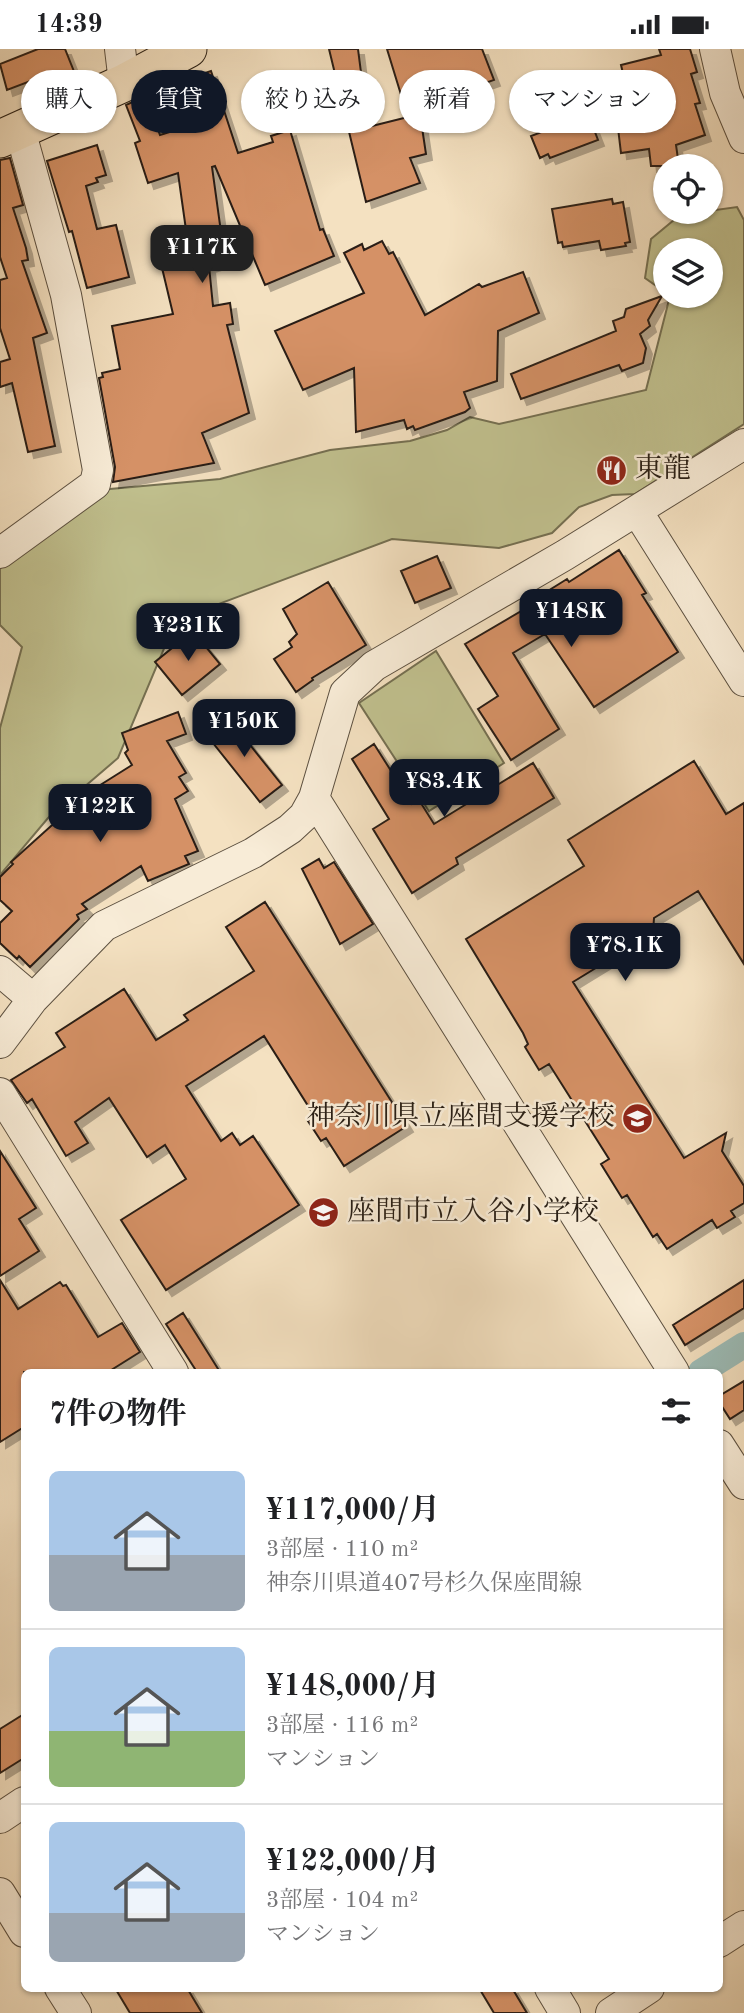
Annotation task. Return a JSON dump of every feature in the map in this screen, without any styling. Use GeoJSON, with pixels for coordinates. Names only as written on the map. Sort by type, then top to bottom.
{"type":"FeatureCollection","features":[{"type":"Feature","properties":{"kind":"main road"},"geometry":{"type":"LineString","coordinates":[[10,135],[122,66],[188,49]]}},
{"type":"Feature","properties":{"kind":"street"},"geometry":{"type":"LineString","coordinates":[[715,49],[724,93],[744,138]]}},
{"type":"Feature","properties":{"kind":"street"},"geometry":{"type":"LineString","coordinates":[[0,553],[95,484],[98,470],[66,295],[10,135]]}},
{"type":"Feature","properties":{"kind":"street"},"geometry":{"type":"LineString","coordinates":[[0,1043],[33,999],[104,926],[271,842],[304,815],[314,798],[345,693],[374,666],[637,511],[744,444]]}},
{"type":"Feature","properties":{"kind":"street"},"geometry":{"type":"LineString","coordinates":[[637,511],[744,681]]}},
{"type":"Feature","properties":{"kind":"street"},"geometry":{"type":"LineString","coordinates":[[314,798],[671,1369]]}},
{"type":"Feature","properties":{"kind":"street"},"geometry":{"type":"LineString","coordinates":[[0,971],[33,999]]}},
{"type":"Feature","properties":{"kind":"street"},"geometry":{"type":"LineString","coordinates":[[0,1093],[171,1369]]}},
{"type":"Feature","properties":{"kind":"street"},"geometry":{"type":"LineString","coordinates":[[723,1451],[744,1484]]}},
{"type":"Feature","properties":{"kind":"street"},"geometry":{"type":"LineString","coordinates":[[0,1818],[21,1804]]}},
{"type":"Feature","properties":{"kind":"street"},"geometry":{"type":"LineString","coordinates":[[0,1893],[21,1927]]}},
{"type":"Feature","properties":{"kind":"street"},"geometry":{"type":"LineString","coordinates":[[723,1939],[744,1926]]}},
{"type":"Feature","properties":{"kind":"street"},"geometry":{"type":"LineString","coordinates":[[63,1992],[76,2013]]}},
{"type":"Feature","properties":{"kind":"street"},"geometry":{"type":"LineString","coordinates":[[552,1992],[565,2013]]}},
{"type":"Feature","properties":{"kind":"street"},"geometry":{"type":"LineString","coordinates":[[611,2013],[643,1992]]}},
{"type":"Feature","properties":{"kind":"green space"},"geometry":{"type":"Polygon","coordinates":[[[737,207],[744,220],[744,424],[635,494],[612,495],[579,507],[552,533],[499,548],[392,539],[176,620],[118,758],[48,818],[0,875],[0,728],[22,647],[0,625],[0,569],[22,539],[99,490],[220,479],[330,450],[410,441],[447,430],[470,417],[499,424],[646,390],[667,308],[723,308],[723,238],[653,238],[653,284],[645,278],[651,239],[669,224],[723,224],[723,209],[737,207]]]}},
{"type":"Feature","properties":{"kind":"green space"},"geometry":{"type":"Polygon","coordinates":[[[436,651],[504,763],[429,811],[359,703],[436,651]]]}},
{"type":"Feature","properties":{"kind":"building"},"geometry":{"type":"Polygon","coordinates":[[[38,49],[65,49],[73,70],[21,70],[21,85],[7,90],[0,64],[38,49]]]}},
{"type":"Feature","properties":{"kind":"building"},"geometry":{"type":"Polygon","coordinates":[[[329,49],[358,49],[361,70],[334,70],[329,49]]]}},
{"type":"Feature","properties":{"kind":"building"},"geometry":{"type":"Polygon","coordinates":[[[387,49],[482,49],[490,70],[399,70],[399,88],[387,49]]]}},
{"type":"Feature","properties":{"kind":"building"},"geometry":{"type":"Polygon","coordinates":[[[659,49],[690,49],[697,72],[691,74],[700,103],[695,104],[705,135],[676,145],[677,154],[653,154],[651,166],[649,149],[621,153],[619,133],[676,133],[676,70],[622,70],[621,65],[661,55],[659,49]]]}},
{"type":"Feature","properties":{"kind":"building"},"geometry":{"type":"Polygon","coordinates":[[[131,103],[131,118],[126,105],[131,103]]]}},
{"type":"Feature","properties":{"kind":"building"},"geometry":{"type":"Polygon","coordinates":[[[399,119],[399,133],[423,133],[426,154],[410,158],[420,183],[366,202],[349,133],[385,133],[385,123],[399,119]]]}},
{"type":"Feature","properties":{"kind":"building"},"geometry":{"type":"Polygon","coordinates":[[[227,120],[238,153],[273,142],[271,136],[291,133],[320,230],[323,229],[334,256],[265,285],[215,166],[212,167],[225,261],[209,266],[213,306],[230,303],[233,324],[227,325],[249,413],[202,433],[214,463],[113,482],[115,467],[99,378],[103,377],[102,373],[120,369],[112,326],[173,314],[158,251],[188,244],[178,173],[148,183],[135,143],[140,141],[137,133],[227,133],[227,120]]]}},
{"type":"Feature","properties":{"kind":"building"},"geometry":{"type":"Polygon","coordinates":[[[539,133],[595,133],[598,140],[550,158],[548,154],[540,158],[531,136],[539,133]]]}},
{"type":"Feature","properties":{"kind":"building"},"geometry":{"type":"Polygon","coordinates":[[[97,145],[106,175],[96,178],[98,182],[86,186],[97,229],[116,225],[129,277],[87,288],[72,231],[69,232],[47,161],[97,145]]]}},
{"type":"Feature","properties":{"kind":"building"},"geometry":{"type":"Polygon","coordinates":[[[10,158],[23,205],[13,208],[26,248],[28,260],[22,261],[47,333],[33,338],[55,446],[28,452],[12,383],[0,387],[0,362],[10,359],[0,328],[0,280],[7,278],[0,257],[0,160],[10,158]]]}},
{"type":"Feature","properties":{"kind":"building"},"geometry":{"type":"Polygon","coordinates":[[[612,199],[613,204],[623,202],[630,242],[625,243],[626,246],[601,250],[599,241],[563,247],[562,242],[558,243],[552,209],[612,199]]]}},
{"type":"Feature","properties":{"kind":"building"},"geometry":{"type":"Polygon","coordinates":[[[382,241],[389,254],[393,252],[425,315],[479,284],[482,287],[523,272],[539,313],[498,331],[497,381],[464,392],[470,408],[465,412],[415,430],[413,426],[407,429],[404,420],[356,432],[354,368],[303,390],[275,331],[364,293],[344,253],[362,244],[364,250],[382,241]]]}},
{"type":"Feature","properties":{"kind":"building"},"geometry":{"type":"Polygon","coordinates":[[[653,299],[655,308],[648,320],[650,326],[640,334],[646,348],[643,363],[622,371],[619,365],[521,399],[511,374],[616,331],[613,321],[624,317],[626,309],[653,299]]]}},
{"type":"Feature","properties":{"kind":"building"},"geometry":{"type":"Polygon","coordinates":[[[619,550],[646,593],[642,595],[678,652],[594,707],[545,634],[513,653],[559,729],[511,760],[478,709],[498,696],[465,644],[545,597],[543,594],[567,579],[569,582],[619,550]]]}},
{"type":"Feature","properties":{"kind":"building"},"geometry":{"type":"Polygon","coordinates":[[[437,556],[451,588],[415,603],[401,571],[437,556]]]}},
{"type":"Feature","properties":{"kind":"building"},"geometry":{"type":"Polygon","coordinates":[[[328,582],[366,645],[312,678],[313,680],[296,692],[274,659],[292,647],[289,642],[297,634],[283,609],[328,582]]]}},
{"type":"Feature","properties":{"kind":"building"},"geometry":{"type":"Polygon","coordinates":[[[193,631],[220,664],[182,695],[155,662],[193,631]]]}},
{"type":"Feature","properties":{"kind":"building"},"geometry":{"type":"Polygon","coordinates":[[[178,712],[186,734],[167,741],[186,773],[179,777],[188,791],[175,799],[198,851],[185,856],[189,864],[148,881],[141,866],[82,904],[87,909],[77,915],[79,919],[30,967],[19,956],[17,959],[0,943],[0,923],[12,911],[0,900],[0,877],[13,864],[11,862],[51,826],[82,806],[78,799],[132,765],[125,753],[128,750],[122,733],[178,712]]]}},
{"type":"Feature","properties":{"kind":"building"},"geometry":{"type":"Polygon","coordinates":[[[227,716],[282,785],[260,802],[205,733],[227,716]]]}},
{"type":"Feature","properties":{"kind":"building"},"geometry":{"type":"Polygon","coordinates":[[[374,744],[412,804],[419,800],[434,824],[533,763],[554,798],[456,858],[458,864],[412,893],[373,829],[389,819],[352,759],[374,744]]]}},
{"type":"Feature","properties":{"kind":"building"},"geometry":{"type":"Polygon","coordinates":[[[694,761],[726,814],[744,803],[744,964],[698,891],[654,918],[653,933],[573,982],[684,1158],[726,1133],[722,1151],[744,1186],[744,1203],[731,1211],[735,1217],[717,1228],[712,1220],[667,1249],[657,1234],[653,1237],[627,1195],[622,1198],[601,1164],[609,1159],[549,1064],[539,1070],[525,1047],[528,1044],[523,1033],[466,939],[584,866],[568,840],[694,761]]]}},
{"type":"Feature","properties":{"kind":"building"},"geometry":{"type":"Polygon","coordinates":[[[319,859],[324,868],[334,862],[373,924],[340,944],[302,869],[319,859]]]}},
{"type":"Feature","properties":{"kind":"building"},"geometry":{"type":"Polygon","coordinates":[[[265,902],[407,1126],[344,1166],[326,1138],[321,1141],[308,1121],[315,1117],[264,1036],[186,1086],[221,1141],[232,1133],[240,1145],[253,1136],[299,1205],[166,1290],[121,1220],[186,1179],[165,1145],[147,1157],[109,1098],[75,1122],[88,1143],[66,1156],[32,1099],[27,1103],[11,1080],[65,1047],[56,1033],[124,989],[156,1040],[188,1020],[184,1015],[254,971],[226,927],[265,902]]]}},
{"type":"Feature","properties":{"kind":"building"},"geometry":{"type":"Polygon","coordinates":[[[0,1151],[36,1208],[19,1219],[39,1251],[0,1276],[0,1151]]]}},
{"type":"Feature","properties":{"kind":"building"},"geometry":{"type":"Polygon","coordinates":[[[0,1280],[18,1309],[60,1282],[63,1286],[66,1285],[98,1337],[122,1323],[140,1352],[113,1369],[21,1369],[21,1429],[0,1442],[0,1280]]]}},
{"type":"Feature","properties":{"kind":"building"},"geometry":{"type":"Polygon","coordinates":[[[744,1280],[744,1308],[685,1345],[673,1325],[744,1280]]]}},
{"type":"Feature","properties":{"kind":"building"},"geometry":{"type":"Polygon","coordinates":[[[183,1313],[218,1369],[195,1369],[166,1324],[183,1313]]]}},
{"type":"Feature","properties":{"kind":"building"},"geometry":{"type":"Polygon","coordinates":[[[744,1381],[744,1410],[730,1419],[723,1408],[723,1394],[744,1381]]]}},
{"type":"Feature","properties":{"kind":"building"},"geometry":{"type":"Polygon","coordinates":[[[21,1716],[21,1760],[0,1773],[0,1729],[21,1716]]]}},
{"type":"Feature","properties":{"kind":"building"},"geometry":{"type":"Polygon","coordinates":[[[117,1992],[189,1992],[202,2013],[130,2013],[117,1992]]]}},
{"type":"Feature","properties":{"kind":"building"},"geometry":{"type":"Polygon","coordinates":[[[481,1992],[514,1992],[527,2013],[494,2013],[481,1992]]]}},
{"type":"Feature","properties":{"kind":"waterway"},"geometry":{"type":"LineString","coordinates":[[706,1369],[744,1345]]}},
{"type":"Feature","properties":{"kind":"place","name":"東龍"},"geometry":{"type":"Point","coordinates":[612,470]}},
{"type":"Feature","properties":{"kind":"place","name":"神奈川県立座間支援学校"},"geometry":{"type":"Point","coordinates":[638,1118]}},
{"type":"Feature","properties":{"kind":"place","name":"座間市立入谷小学校"},"geometry":{"type":"Point","coordinates":[324,1213]}}]}
